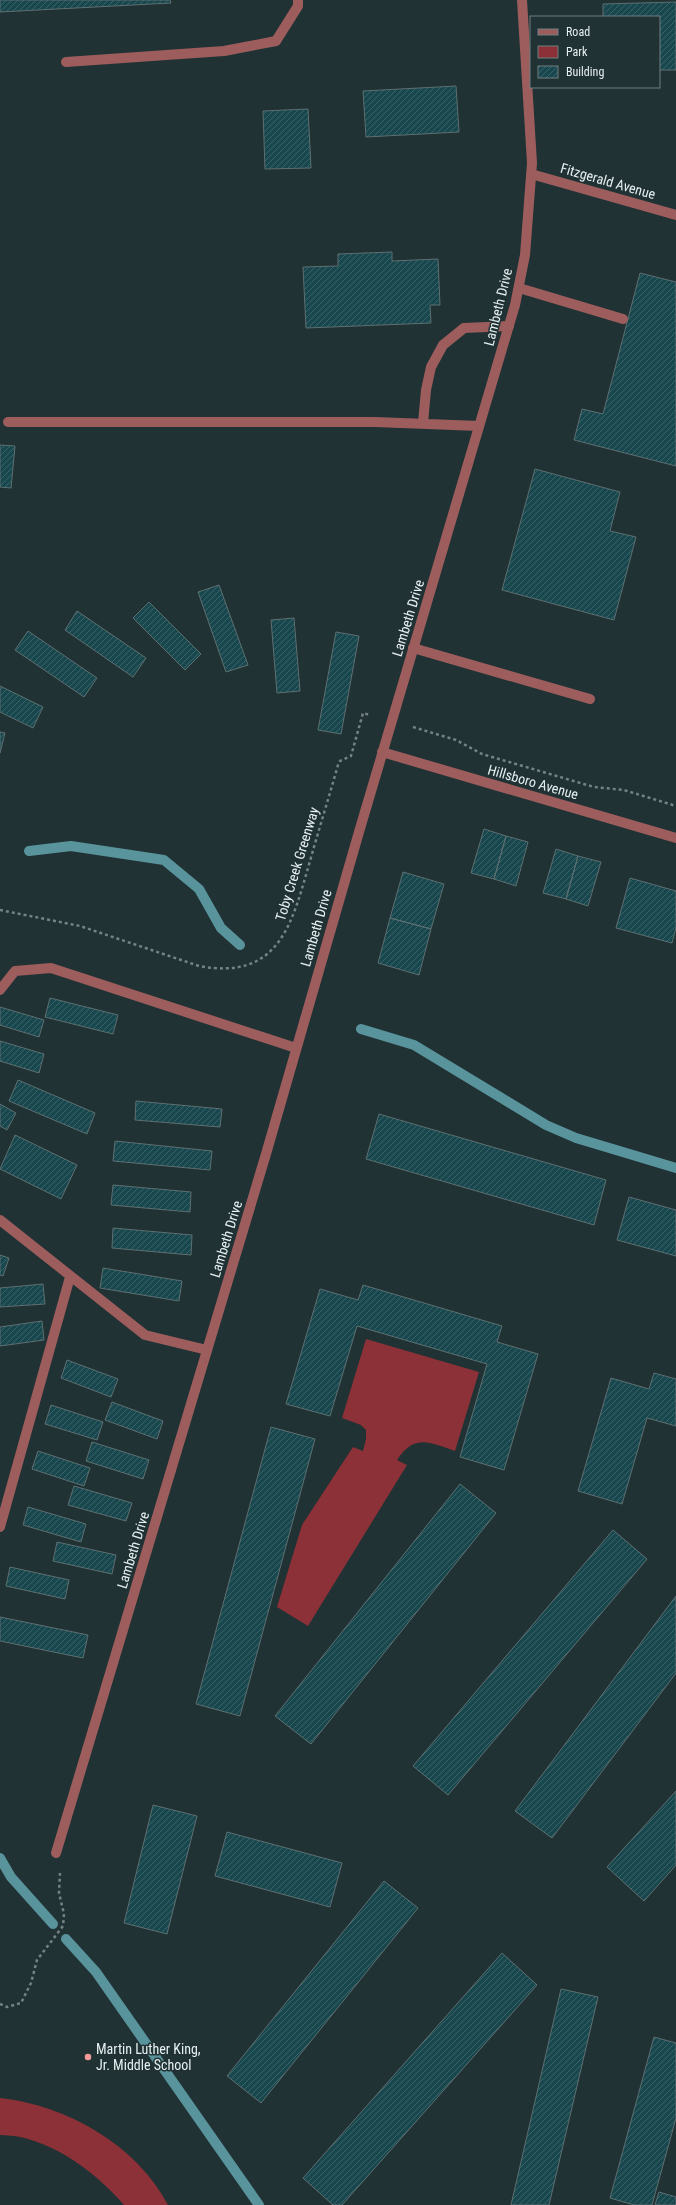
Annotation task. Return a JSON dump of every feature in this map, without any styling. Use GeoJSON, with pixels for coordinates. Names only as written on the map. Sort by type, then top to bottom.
{"type":"FeatureCollection","features":[{"type":"Feature","properties":{"kind":"street"},"geometry":{"type":"LineString","coordinates":[[66,62],[224,51],[276,40],[298,6],[298,0]]}},
{"type":"Feature","properties":{"kind":"street","name":"Lambeth Drive"},"geometry":{"type":"LineString","coordinates":[[56,1853],[207,1350],[519,288],[525,255],[532,174],[522,0]]}},
{"type":"Feature","properties":{"kind":"street","name":"Fitzgerald Avenue"},"geometry":{"type":"LineString","coordinates":[[532,174],[676,215]]}},
{"type":"Feature","properties":{"kind":"street"},"geometry":{"type":"LineString","coordinates":[[519,288],[623,319]]}},
{"type":"Feature","properties":{"kind":"street"},"geometry":{"type":"LineString","coordinates":[[423,423],[426,390],[432,367],[443,345],[464,328],[509,326]]}},
{"type":"Feature","properties":{"kind":"street"},"geometry":{"type":"LineString","coordinates":[[8,422],[375,422],[479,426]]}},
{"type":"Feature","properties":{"kind":"street"},"geometry":{"type":"LineString","coordinates":[[414,648],[590,699]]}},
{"type":"Feature","properties":{"kind":"street","name":"Hillsboro Avenue"},"geometry":{"type":"LineString","coordinates":[[382,752],[676,838]]}},
{"type":"Feature","properties":{"kind":"street"},"geometry":{"type":"LineString","coordinates":[[0,990],[15,971],[51,968],[296,1048]]}},
{"type":"Feature","properties":{"kind":"street"},"geometry":{"type":"LineString","coordinates":[[0,1220],[145,1335],[207,1350]]}},
{"type":"Feature","properties":{"kind":"street"},"geometry":{"type":"LineString","coordinates":[[0,1527],[70,1277]]}},
{"type":"Feature","properties":{"kind":"path","name":"Toby Creek Greenway"},"geometry":{"type":"LineString","coordinates":[[0,910],[87,928],[199,966],[221,968],[250,965],[274,948],[291,923],[338,764],[340,761],[351,756],[363,713],[378,717]]}},
{"type":"Feature","properties":{"kind":"path"},"geometry":{"type":"LineString","coordinates":[[421,730],[456,740],[482,754],[594,787],[624,790],[676,806]]}},
{"type":"Feature","properties":{"kind":"path"},"geometry":{"type":"LineString","coordinates":[[0,2004],[7,2007],[21,2003],[31,1983],[37,1960],[63,1926],[64,1914],[58,1893],[61,1868],[56,1853]]}},
{"type":"Feature","properties":{"kind":"green space"},"geometry":{"type":"Polygon","coordinates":[[[366,1339],[479,1372],[455,1451],[423,1442],[410,1446],[397,1460],[407,1465],[308,1626],[277,1607],[302,1525],[353,1447],[363,1451],[366,1439],[366,1430],[361,1425],[342,1418],[366,1339]]]}},
{"type":"Feature","properties":{"kind":"green space"},"geometry":{"type":"Polygon","coordinates":[[[0,2098],[25,2102],[50,2109],[74,2119],[97,2132],[119,2147],[138,2164],[155,2183],[168,2205],[124,2205],[99,2180],[69,2157],[35,2141],[0,2135],[0,2098]]]}},
{"type":"Feature","properties":{"kind":"building"},"geometry":{"type":"Polygon","coordinates":[[[0,0],[170,0],[171,3],[0,12],[0,0]]]}},
{"type":"Feature","properties":{"kind":"building"},"geometry":{"type":"Polygon","coordinates":[[[676,2],[676,70],[660,70],[660,16],[603,16],[603,4],[676,2]]]}},
{"type":"Feature","properties":{"kind":"building"},"geometry":{"type":"Polygon","coordinates":[[[456,86],[459,132],[366,137],[363,91],[456,86]]]}},
{"type":"Feature","properties":{"kind":"building"},"geometry":{"type":"Polygon","coordinates":[[[308,109],[311,168],[265,169],[263,111],[308,109]]]}},
{"type":"Feature","properties":{"kind":"building"},"geometry":{"type":"Polygon","coordinates":[[[392,252],[392,261],[438,259],[440,305],[430,305],[431,323],[306,328],[303,267],[338,266],[338,254],[392,252]]]}},
{"type":"Feature","properties":{"kind":"building"},"geometry":{"type":"Polygon","coordinates":[[[640,273],[676,282],[676,466],[574,440],[582,409],[603,414],[640,273]]]}},
{"type":"Feature","properties":{"kind":"building"},"geometry":{"type":"Polygon","coordinates":[[[0,445],[15,446],[11,488],[0,487],[0,445]]]}},
{"type":"Feature","properties":{"kind":"building"},"geometry":{"type":"Polygon","coordinates":[[[535,469],[620,492],[610,531],[636,537],[614,620],[502,590],[535,469]]]}},
{"type":"Feature","properties":{"kind":"building"},"geometry":{"type":"Polygon","coordinates":[[[219,585],[248,665],[226,672],[198,592],[219,585]]]}},
{"type":"Feature","properties":{"kind":"building"},"geometry":{"type":"Polygon","coordinates":[[[149,602],[201,654],[185,670],[133,618],[149,602]]]}},
{"type":"Feature","properties":{"kind":"building"},"geometry":{"type":"Polygon","coordinates":[[[77,611],[146,658],[133,677],[65,630],[77,611]]]}},
{"type":"Feature","properties":{"kind":"building"},"geometry":{"type":"Polygon","coordinates":[[[294,618],[300,691],[277,693],[271,620],[294,618]]]}},
{"type":"Feature","properties":{"kind":"building"},"geometry":{"type":"Polygon","coordinates":[[[28,631],[97,678],[84,697],[15,650],[28,631]]]}},
{"type":"Feature","properties":{"kind":"building"},"geometry":{"type":"Polygon","coordinates":[[[336,632],[359,636],[341,734],[318,730],[336,632]]]}},
{"type":"Feature","properties":{"kind":"building"},"geometry":{"type":"Polygon","coordinates":[[[0,686],[43,707],[33,728],[0,712],[0,686]]]}},
{"type":"Feature","properties":{"kind":"building"},"geometry":{"type":"Polygon","coordinates":[[[0,732],[5,733],[0,753],[0,732]]]}},
{"type":"Feature","properties":{"kind":"building"},"geometry":{"type":"Polygon","coordinates":[[[484,829],[506,836],[494,879],[471,873],[484,829]]]}},
{"type":"Feature","properties":{"kind":"building"},"geometry":{"type":"Polygon","coordinates":[[[506,836],[528,842],[516,886],[494,879],[506,836]]]}},
{"type":"Feature","properties":{"kind":"building"},"geometry":{"type":"Polygon","coordinates":[[[556,849],[578,856],[566,899],[543,893],[556,849]]]}},
{"type":"Feature","properties":{"kind":"building"},"geometry":{"type":"Polygon","coordinates":[[[578,856],[601,862],[588,906],[566,899],[578,856]]]}},
{"type":"Feature","properties":{"kind":"building"},"geometry":{"type":"Polygon","coordinates":[[[403,872],[444,884],[431,929],[390,918],[403,872]]]}},
{"type":"Feature","properties":{"kind":"building"},"geometry":{"type":"Polygon","coordinates":[[[630,878],[676,891],[676,928],[672,943],[616,928],[630,878]]]}},
{"type":"Feature","properties":{"kind":"building"},"geometry":{"type":"Polygon","coordinates":[[[390,918],[431,929],[419,975],[378,963],[390,918]]]}},
{"type":"Feature","properties":{"kind":"building"},"geometry":{"type":"Polygon","coordinates":[[[50,998],[118,1015],[113,1034],[45,1017],[50,998]]]}},
{"type":"Feature","properties":{"kind":"building"},"geometry":{"type":"Polygon","coordinates":[[[0,1007],[44,1020],[39,1037],[0,1025],[0,1007]]]}},
{"type":"Feature","properties":{"kind":"building"},"geometry":{"type":"Polygon","coordinates":[[[0,1041],[44,1054],[39,1073],[0,1061],[0,1041]]]}},
{"type":"Feature","properties":{"kind":"building"},"geometry":{"type":"Polygon","coordinates":[[[18,1080],[95,1113],[87,1134],[9,1101],[18,1080]]]}},
{"type":"Feature","properties":{"kind":"building"},"geometry":{"type":"Polygon","coordinates":[[[136,1101],[222,1109],[220,1127],[135,1120],[136,1101]]]}},
{"type":"Feature","properties":{"kind":"building"},"geometry":{"type":"Polygon","coordinates":[[[0,1104],[16,1113],[7,1130],[0,1126],[0,1104]]]}},
{"type":"Feature","properties":{"kind":"building"},"geometry":{"type":"Polygon","coordinates":[[[379,1114],[606,1180],[594,1225],[366,1159],[379,1114]]]}},
{"type":"Feature","properties":{"kind":"building"},"geometry":{"type":"Polygon","coordinates":[[[15,1135],[77,1165],[61,1199],[0,1169],[15,1135]]]}},
{"type":"Feature","properties":{"kind":"building"},"geometry":{"type":"Polygon","coordinates":[[[115,1141],[212,1151],[210,1170],[113,1161],[115,1141]]]}},
{"type":"Feature","properties":{"kind":"building"},"geometry":{"type":"Polygon","coordinates":[[[113,1185],[191,1192],[190,1212],[111,1205],[113,1185]]]}},
{"type":"Feature","properties":{"kind":"building"},"geometry":{"type":"Polygon","coordinates":[[[629,1197],[676,1210],[676,1256],[617,1240],[629,1197]]]}},
{"type":"Feature","properties":{"kind":"building"},"geometry":{"type":"Polygon","coordinates":[[[113,1228],[192,1235],[191,1255],[112,1248],[113,1228]]]}},
{"type":"Feature","properties":{"kind":"building"},"geometry":{"type":"Polygon","coordinates":[[[0,1255],[9,1258],[3,1276],[0,1275],[0,1255]]]}},
{"type":"Feature","properties":{"kind":"building"},"geometry":{"type":"Polygon","coordinates":[[[103,1268],[182,1281],[179,1301],[100,1288],[103,1268]]]}},
{"type":"Feature","properties":{"kind":"building"},"geometry":{"type":"Polygon","coordinates":[[[43,1284],[45,1304],[0,1307],[0,1288],[43,1284]]]}},
{"type":"Feature","properties":{"kind":"building"},"geometry":{"type":"Polygon","coordinates":[[[363,1285],[502,1326],[497,1342],[538,1354],[504,1470],[460,1457],[487,1364],[357,1326],[330,1416],[286,1404],[320,1289],[358,1300],[363,1285]]]}},
{"type":"Feature","properties":{"kind":"building"},"geometry":{"type":"Polygon","coordinates":[[[42,1321],[44,1340],[0,1346],[0,1327],[42,1321]]]}},
{"type":"Feature","properties":{"kind":"building"},"geometry":{"type":"Polygon","coordinates":[[[67,1360],[118,1379],[111,1397],[61,1378],[67,1360]]]}},
{"type":"Feature","properties":{"kind":"building"},"geometry":{"type":"Polygon","coordinates":[[[654,1373],[676,1379],[676,1426],[647,1418],[622,1504],[578,1491],[611,1378],[649,1389],[654,1373]]]}},
{"type":"Feature","properties":{"kind":"building"},"geometry":{"type":"Polygon","coordinates":[[[112,1402],[163,1421],[157,1439],[105,1420],[112,1402]]]}},
{"type":"Feature","properties":{"kind":"building"},"geometry":{"type":"Polygon","coordinates":[[[51,1405],[103,1422],[97,1440],[45,1424],[51,1405]]]}},
{"type":"Feature","properties":{"kind":"building"},"geometry":{"type":"Polygon","coordinates":[[[271,1427],[315,1439],[240,1716],[196,1704],[271,1427]]]}},
{"type":"Feature","properties":{"kind":"building"},"geometry":{"type":"Polygon","coordinates":[[[92,1442],[149,1460],[143,1479],[86,1461],[92,1442]]]}},
{"type":"Feature","properties":{"kind":"building"},"geometry":{"type":"Polygon","coordinates":[[[38,1451],[90,1468],[84,1486],[32,1469],[38,1451]]]}},
{"type":"Feature","properties":{"kind":"building"},"geometry":{"type":"Polygon","coordinates":[[[460,1484],[496,1513],[311,1744],[275,1716],[460,1484]]]}},
{"type":"Feature","properties":{"kind":"building"},"geometry":{"type":"Polygon","coordinates":[[[74,1486],[132,1503],[126,1521],[68,1505],[74,1486]]]}},
{"type":"Feature","properties":{"kind":"building"},"geometry":{"type":"Polygon","coordinates":[[[28,1507],[86,1524],[81,1542],[23,1525],[28,1507]]]}},
{"type":"Feature","properties":{"kind":"building"},"geometry":{"type":"Polygon","coordinates":[[[613,1530],[647,1559],[448,1795],[413,1766],[613,1530]]]}},
{"type":"Feature","properties":{"kind":"building"},"geometry":{"type":"Polygon","coordinates":[[[57,1542],[116,1555],[112,1574],[53,1561],[57,1542]]]}},
{"type":"Feature","properties":{"kind":"building"},"geometry":{"type":"Polygon","coordinates":[[[10,1567],[69,1580],[65,1599],[6,1586],[10,1567]]]}},
{"type":"Feature","properties":{"kind":"building"},"geometry":{"type":"Polygon","coordinates":[[[676,1596],[676,1673],[552,1838],[515,1811],[676,1596]]]}},
{"type":"Feature","properties":{"kind":"building"},"geometry":{"type":"Polygon","coordinates":[[[0,1617],[88,1635],[83,1658],[0,1641],[0,1617]]]}},
{"type":"Feature","properties":{"kind":"building"},"geometry":{"type":"Polygon","coordinates":[[[676,1791],[676,1865],[644,1901],[607,1867],[676,1791]]]}},
{"type":"Feature","properties":{"kind":"building"},"geometry":{"type":"Polygon","coordinates":[[[153,1805],[197,1816],[167,1934],[124,1923],[153,1805]]]}},
{"type":"Feature","properties":{"kind":"building"},"geometry":{"type":"Polygon","coordinates":[[[227,1832],[342,1863],[330,1907],[215,1876],[227,1832]]]}},
{"type":"Feature","properties":{"kind":"building"},"geometry":{"type":"Polygon","coordinates":[[[384,1881],[418,1908],[261,2103],[227,2076],[384,1881]]]}},
{"type":"Feature","properties":{"kind":"building"},"geometry":{"type":"Polygon","coordinates":[[[502,1953],[537,1985],[342,2205],[333,2205],[303,2178],[502,1953]]]}},
{"type":"Feature","properties":{"kind":"building"},"geometry":{"type":"Polygon","coordinates":[[[561,1989],[598,1997],[549,2205],[511,2205],[561,1989]]]}},
{"type":"Feature","properties":{"kind":"building"},"geometry":{"type":"Polygon","coordinates":[[[654,2037],[676,2043],[676,2118],[652,2205],[634,2205],[610,2198],[654,2037]]]}},
{"type":"Feature","properties":{"kind":"building"},"geometry":{"type":"Polygon","coordinates":[[[659,2192],[676,2197],[676,2205],[655,2205],[659,2192]]]}},
{"type":"Feature","properties":{"kind":"waterway"},"geometry":{"type":"LineString","coordinates":[[29,851],[71,846],[164,860],[199,889],[221,928],[240,945]]}},
{"type":"Feature","properties":{"kind":"waterway"},"geometry":{"type":"LineString","coordinates":[[361,1029],[414,1045],[546,1125],[576,1138],[676,1168]]}},
{"type":"Feature","properties":{"kind":"waterway"},"geometry":{"type":"LineString","coordinates":[[0,1858],[11,1877],[53,1924]]}},
{"type":"Feature","properties":{"kind":"waterway"},"geometry":{"type":"LineString","coordinates":[[66,1939],[96,1972],[259,2205]]}},
{"type":"Feature","properties":{"kind":"place","name":"Martin Luther King, Jr. Middle School"},"geometry":{"type":"Point","coordinates":[88,2057]}}]}
